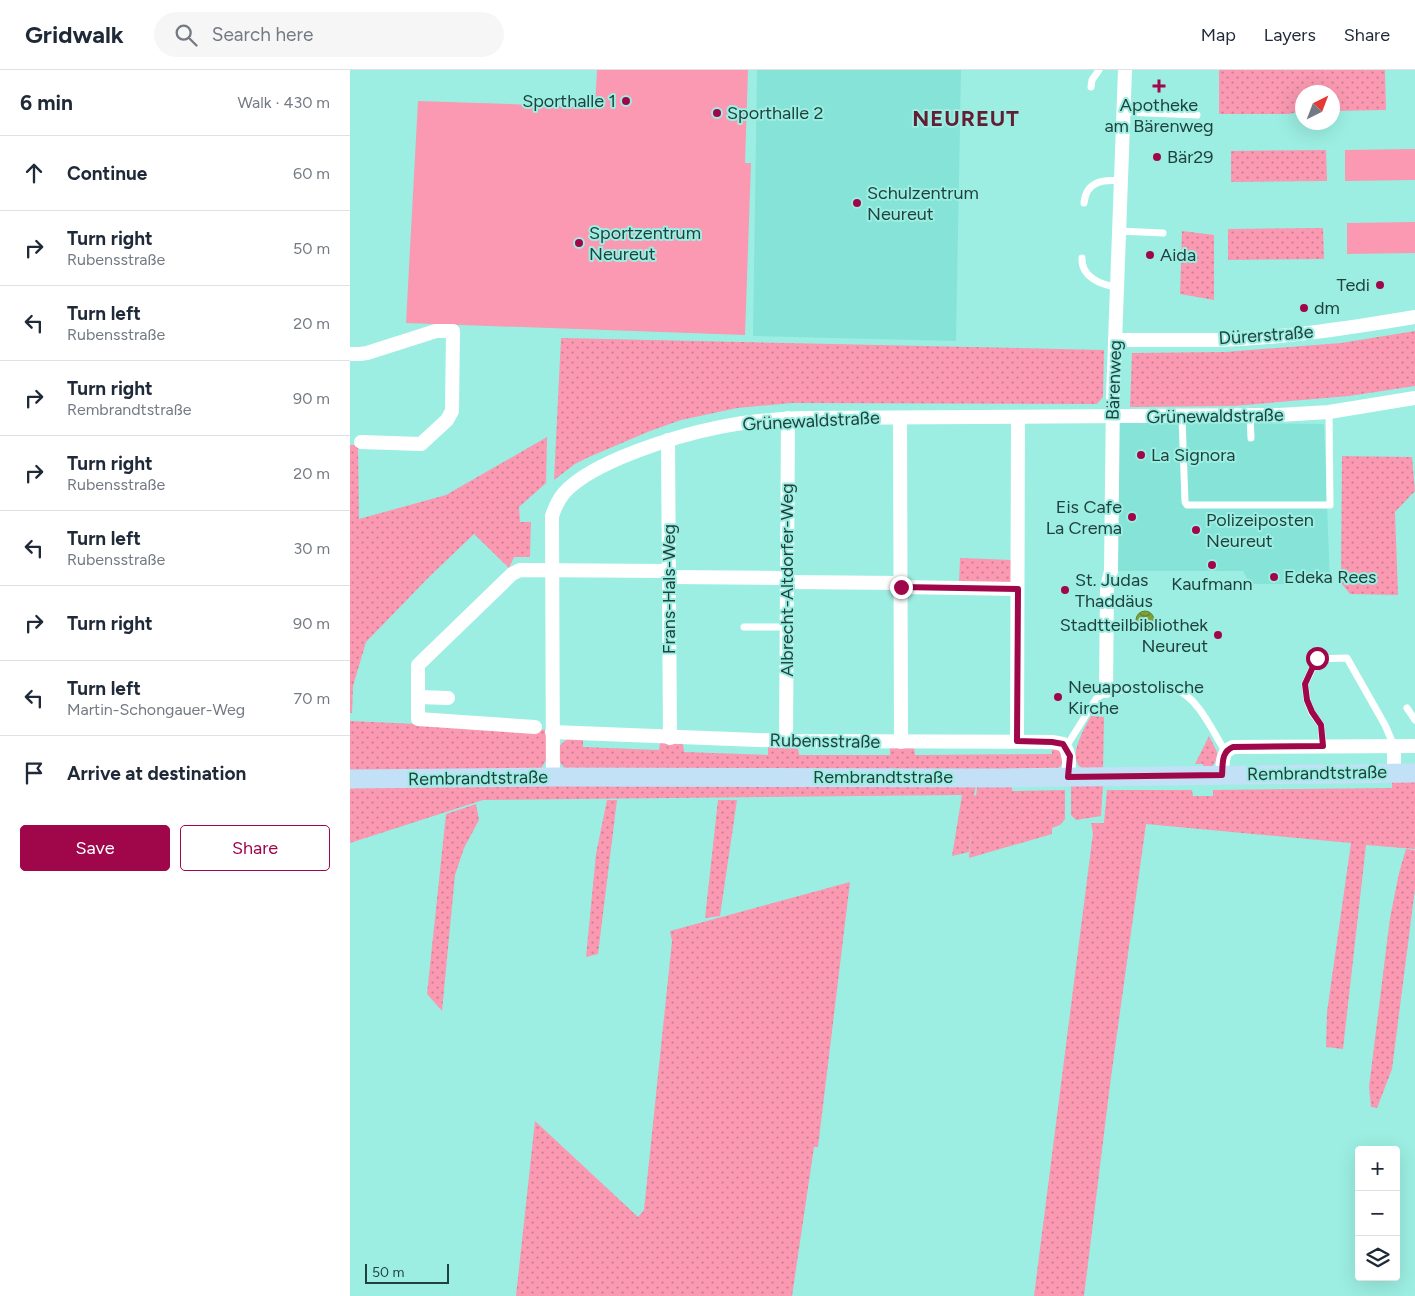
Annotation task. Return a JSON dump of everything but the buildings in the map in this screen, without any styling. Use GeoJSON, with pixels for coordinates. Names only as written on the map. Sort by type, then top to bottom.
{"type":"FeatureCollection","features":[{"type":"Feature","properties":{"kind":"street","name":"Bärenweg"},"geometry":{"type":"LineString","coordinates":[[1106,691],[1112,417],[1125,70]]}},
{"type":"Feature","properties":{"kind":"street","name":"Dürerstraße"},"geometry":{"type":"LineString","coordinates":[[1115,340],[1246,338],[1338,330],[1415,318]]}},
{"type":"Feature","properties":{"kind":"street"},"geometry":{"type":"LineString","coordinates":[[350,354],[367,353],[436,331],[453,331],[452,411],[447,420],[421,444],[361,442]]}},
{"type":"Feature","properties":{"kind":"street","name":"Grünewaldstraße"},"geometry":{"type":"LineString","coordinates":[[553,777],[552,516],[563,494],[585,477],[609,464],[668,440],[720,427],[788,418],[1250,416],[1329,412],[1415,398]]}},
{"type":"Feature","properties":{"kind":"street","name":"Albrecht-Altdorfer-Weg"},"geometry":{"type":"LineString","coordinates":[[786,741],[788,418]]}},
{"type":"Feature","properties":{"kind":"street"},"geometry":{"type":"LineString","coordinates":[[900,418],[901,742]]}},
{"type":"Feature","properties":{"kind":"street"},"geometry":{"type":"LineString","coordinates":[[1017,741],[1018,418]]}},
{"type":"Feature","properties":{"kind":"street","name":"Frans-Hals-Weg"},"geometry":{"type":"LineString","coordinates":[[668,440],[670,738]]}},
{"type":"Feature","properties":{"kind":"street"},"geometry":{"type":"LineString","coordinates":[[535,727],[418,719],[418,664],[512,574],[520,570],[668,574],[1018,589]]}},
{"type":"Feature","properties":{"kind":"street"},"geometry":{"type":"LineString","coordinates":[[418,697],[448,698]]}},
{"type":"Feature","properties":{"kind":"street","name":"Rubensstraße"},"geometry":{"type":"LineString","coordinates":[[552,732],[786,741],[1059,742],[1066,747]]}},
{"type":"Feature","properties":{"kind":"street"},"geometry":{"type":"LineString","coordinates":[[1394,746],[1394,772]]}},
{"type":"Feature","properties":{"kind":"street"},"geometry":{"type":"LineString","coordinates":[[1222,775],[1225,751],[1233,747],[1415,746]]}},
{"type":"Feature","properties":{"kind":"street"},"geometry":{"type":"LineString","coordinates":[[1066,747],[1070,756],[1068,777]]}},
{"type":"Feature","properties":{"kind":"street","name":"Rembrandtstraße"},"geometry":{"type":"LineString","coordinates":[[350,779],[1068,777],[1415,773]]}},
{"type":"Feature","properties":{"kind":"lane"},"geometry":{"type":"LineString","coordinates":[[1091,87],[1092,80],[1099,70]]}},
{"type":"Feature","properties":{"kind":"lane"},"geometry":{"type":"LineString","coordinates":[[1124,112],[1197,115]]}},
{"type":"Feature","properties":{"kind":"lane"},"geometry":{"type":"LineString","coordinates":[[1084,203],[1088,191],[1099,182],[1121,180]]}},
{"type":"Feature","properties":{"kind":"lane"},"geometry":{"type":"LineString","coordinates":[[1119,231],[1164,233]]}},
{"type":"Feature","properties":{"kind":"lane"},"geometry":{"type":"LineString","coordinates":[[1082,258],[1084,270],[1097,281],[1108,286],[1117,287]]}},
{"type":"Feature","properties":{"kind":"lane"},"geometry":{"type":"LineString","coordinates":[[1182,417],[1185,502],[1187,505],[1330,505],[1329,412]]}},
{"type":"Feature","properties":{"kind":"lane"},"geometry":{"type":"LineString","coordinates":[[1250,416],[1251,438]]}},
{"type":"Feature","properties":{"kind":"lane"},"geometry":{"type":"LineString","coordinates":[[744,627],[787,627]]}},
{"type":"Feature","properties":{"kind":"lane"},"geometry":{"type":"LineString","coordinates":[[1323,746],[1321,725],[1312,712],[1307,700],[1305,684],[1317,658],[1347,658],[1386,725],[1394,746]]}},
{"type":"Feature","properties":{"kind":"lane"},"geometry":{"type":"LineString","coordinates":[[1066,747],[1096,699],[1106,691],[1174,689],[1182,691],[1192,700],[1225,751]]}},
{"type":"Feature","properties":{"kind":"lane"},"geometry":{"type":"LineString","coordinates":[[1407,708],[1415,720]]}},
{"type":"Feature","properties":{"kind":"shaded area","name":"Sportzentrum Neureut"},"geometry":{"type":"Polygon","coordinates":[[[597,70],[748,70],[745,163],[751,163],[745,335],[406,323],[418,101],[595,107],[597,70]]]}},
{"type":"Feature","properties":{"kind":"shaded area","name":"Schulzentrum Neureut"},"geometry":{"type":"Polygon","coordinates":[[[757,70],[961,70],[956,341],[753,336],[757,70]]]}},
{"type":"Feature","properties":{"kind":"shaded area"},"geometry":{"type":"Polygon","coordinates":[[[1219,70],[1385,70],[1386,110],[1340,111],[1340,85],[1295,85],[1295,113],[1219,114],[1219,70]]]}},
{"type":"Feature","properties":{"kind":"shaded area"},"geometry":{"type":"Polygon","coordinates":[[[1415,149],[1415,180],[1345,181],[1345,150],[1415,149]]]}},
{"type":"Feature","properties":{"kind":"shaded area"},"geometry":{"type":"Polygon","coordinates":[[[1326,150],[1327,181],[1231,182],[1231,151],[1326,150]]]}},
{"type":"Feature","properties":{"kind":"shaded area"},"geometry":{"type":"Polygon","coordinates":[[[1415,222],[1415,253],[1347,254],[1347,223],[1415,222]]]}},
{"type":"Feature","properties":{"kind":"shaded area"},"geometry":{"type":"Polygon","coordinates":[[[1323,228],[1324,259],[1228,260],[1228,229],[1323,228]]]}},
{"type":"Feature","properties":{"kind":"shaded area"},"geometry":{"type":"Polygon","coordinates":[[[1182,231],[1214,235],[1214,300],[1180,294],[1182,231]]]}},
{"type":"Feature","properties":{"kind":"shaded area"},"geometry":{"type":"Polygon","coordinates":[[[1415,331],[1415,386],[1349,396],[1233,406],[1130,407],[1132,353],[1225,352],[1341,343],[1415,331]]]}},
{"type":"Feature","properties":{"kind":"shaded area"},"geometry":{"type":"Polygon","coordinates":[[[561,338],[1104,350],[1103,397],[1097,404],[792,403],[737,408],[681,420],[650,431],[575,464],[554,480],[561,338]]]}},
{"type":"Feature","properties":{"kind":"shaded area"},"geometry":{"type":"Polygon","coordinates":[[[1117,422],[1324,424],[1330,584],[1250,584],[1243,571],[1117,571],[1117,422]]]}},
{"type":"Feature","properties":{"kind":"shaded area"},"geometry":{"type":"Polygon","coordinates":[[[547,437],[546,483],[519,507],[520,522],[531,522],[530,557],[514,557],[509,568],[474,534],[366,642],[353,686],[352,713],[350,713],[350,445],[358,445],[359,519],[446,495],[547,437]]]}},
{"type":"Feature","properties":{"kind":"shaded area"},"geometry":{"type":"Polygon","coordinates":[[[1342,456],[1412,457],[1415,491],[1395,512],[1398,595],[1350,594],[1341,583],[1342,456]]]}},
{"type":"Feature","properties":{"kind":"shaded area"},"geometry":{"type":"Polygon","coordinates":[[[960,558],[1012,560],[1012,583],[959,582],[960,558]]]}},
{"type":"Feature","properties":{"kind":"shaded area"},"geometry":{"type":"Polygon","coordinates":[[[1091,716],[1104,717],[1103,770],[1084,769],[1078,764],[1076,758],[1078,743],[1091,716]]]}},
{"type":"Feature","properties":{"kind":"shaded area"},"geometry":{"type":"Polygon","coordinates":[[[350,721],[548,730],[547,759],[540,770],[350,772],[350,721]]]}},
{"type":"Feature","properties":{"kind":"shaded area"},"geometry":{"type":"Polygon","coordinates":[[[1209,736],[1218,754],[1212,766],[1204,769],[1203,764],[1195,764],[1209,736]]]}},
{"type":"Feature","properties":{"kind":"shaded area"},"geometry":{"type":"Polygon","coordinates":[[[567,739],[583,739],[583,747],[659,750],[660,743],[683,744],[684,752],[768,755],[768,747],[798,748],[799,755],[890,755],[890,747],[914,747],[915,755],[1052,754],[1052,747],[1061,752],[1063,764],[1057,769],[565,769],[559,761],[558,747],[567,739]]]}},
{"type":"Feature","properties":{"kind":"shaded area"},"geometry":{"type":"Polygon","coordinates":[[[1392,780],[1415,780],[1415,849],[1366,845],[1343,1049],[1326,1047],[1327,1012],[1351,843],[1146,824],[1111,1077],[1084,1296],[1034,1296],[1093,833],[1091,823],[1104,823],[1107,790],[1192,790],[1193,796],[1213,796],[1213,790],[1392,788],[1392,780]]]}},
{"type":"Feature","properties":{"kind":"shaded area"},"geometry":{"type":"Polygon","coordinates":[[[977,781],[974,795],[976,796],[978,781],[1012,782],[1012,791],[1065,790],[1065,819],[1060,825],[1052,828],[1052,834],[969,858],[972,825],[969,852],[952,856],[962,795],[483,800],[350,843],[350,786],[977,781]]]}},
{"type":"Feature","properties":{"kind":"shaded area"},"geometry":{"type":"Polygon","coordinates":[[[1071,783],[1103,785],[1101,816],[1076,820],[1071,815],[1071,783]]]}},
{"type":"Feature","properties":{"kind":"shaded area"},"geometry":{"type":"Polygon","coordinates":[[[607,800],[617,800],[598,954],[586,957],[596,854],[607,800]]]}},
{"type":"Feature","properties":{"kind":"shaded area"},"geometry":{"type":"Polygon","coordinates":[[[718,800],[737,800],[720,916],[705,918],[718,800]]]}},
{"type":"Feature","properties":{"kind":"shaded area"},"geometry":{"type":"Polygon","coordinates":[[[476,804],[479,820],[464,848],[455,875],[442,1011],[427,994],[446,814],[476,804]]]}},
{"type":"Feature","properties":{"kind":"shaded area"},"geometry":{"type":"Polygon","coordinates":[[[1406,849],[1415,850],[1415,889],[1392,1069],[1377,1108],[1371,1107],[1369,1087],[1390,918],[1406,849]]]}},
{"type":"Feature","properties":{"kind":"shaded area"},"geometry":{"type":"Polygon","coordinates":[[[850,882],[818,1147],[814,1147],[792,1296],[516,1296],[535,1121],[638,1217],[644,1210],[672,941],[670,931],[850,882]]]}},
{"type":"Feature","properties":{"kind":"water"},"geometry":{"type":"Polygon","coordinates":[[[1145,611],[1151,614],[1154,620],[1151,626],[1145,629],[1139,626],[1136,620],[1139,614],[1145,611]]]}},
{"type":"Feature","properties":{"kind":"place","name":"Apotheke am Bärenweg"},"geometry":{"type":"Point","coordinates":[1159,86]}},
{"type":"Feature","properties":{"kind":"place","name":"Sporthalle 1"},"geometry":{"type":"Point","coordinates":[626,101]}},
{"type":"Feature","properties":{"kind":"place","name":"Sporthalle 2"},"geometry":{"type":"Point","coordinates":[717,113]}},
{"type":"Feature","properties":{"kind":"place","name":"Bär29"},"geometry":{"type":"Point","coordinates":[1157,157]}},
{"type":"Feature","properties":{"kind":"place","name":"Schulzentrum Neureut"},"geometry":{"type":"Point","coordinates":[857,203]}},
{"type":"Feature","properties":{"kind":"place","name":"Sportzentrum Neureut"},"geometry":{"type":"Point","coordinates":[579,243]}},
{"type":"Feature","properties":{"kind":"place","name":"Aida"},"geometry":{"type":"Point","coordinates":[1150,255]}},
{"type":"Feature","properties":{"kind":"place","name":"Tedi"},"geometry":{"type":"Point","coordinates":[1380,285]}},
{"type":"Feature","properties":{"kind":"place","name":"dm"},"geometry":{"type":"Point","coordinates":[1304,308]}},
{"type":"Feature","properties":{"kind":"place","name":"La Signora"},"geometry":{"type":"Point","coordinates":[1141,455]}},
{"type":"Feature","properties":{"kind":"place","name":"Eis Cafe La Crema"},"geometry":{"type":"Point","coordinates":[1132,517]}},
{"type":"Feature","properties":{"kind":"place","name":"Polizeiposten Neureut"},"geometry":{"type":"Point","coordinates":[1196,530]}},
{"type":"Feature","properties":{"kind":"place","name":"Kaufmann"},"geometry":{"type":"Point","coordinates":[1212,565]}},
{"type":"Feature","properties":{"kind":"place","name":"Edeka Rees"},"geometry":{"type":"Point","coordinates":[1274,577]}},
{"type":"Feature","properties":{"kind":"place","name":"St. Judas Thaddäus"},"geometry":{"type":"Point","coordinates":[1065,590]}},
{"type":"Feature","properties":{"kind":"place","name":"Stadtteilbibliothek Neureut"},"geometry":{"type":"Point","coordinates":[1218,635]}},
{"type":"Feature","properties":{"kind":"place","name":"Neuapostolische Kirche"},"geometry":{"type":"Point","coordinates":[1058,697]}},
{"type":"Feature","properties":{"kind":"district","name":"NEUREUT"},"geometry":{"type":"Point","coordinates":[966,118]}},
{"type":"Feature","properties":{"kind":"route"},"geometry":{"type":"LineString","coordinates":[[901,587],[1018,589],[1017,741],[1059,742],[1063,744],[1070,756],[1068,777],[1222,775],[1225,751],[1233,747],[1323,746],[1321,725],[1312,712],[1307,700],[1305,684],[1317,658]]}}]}
